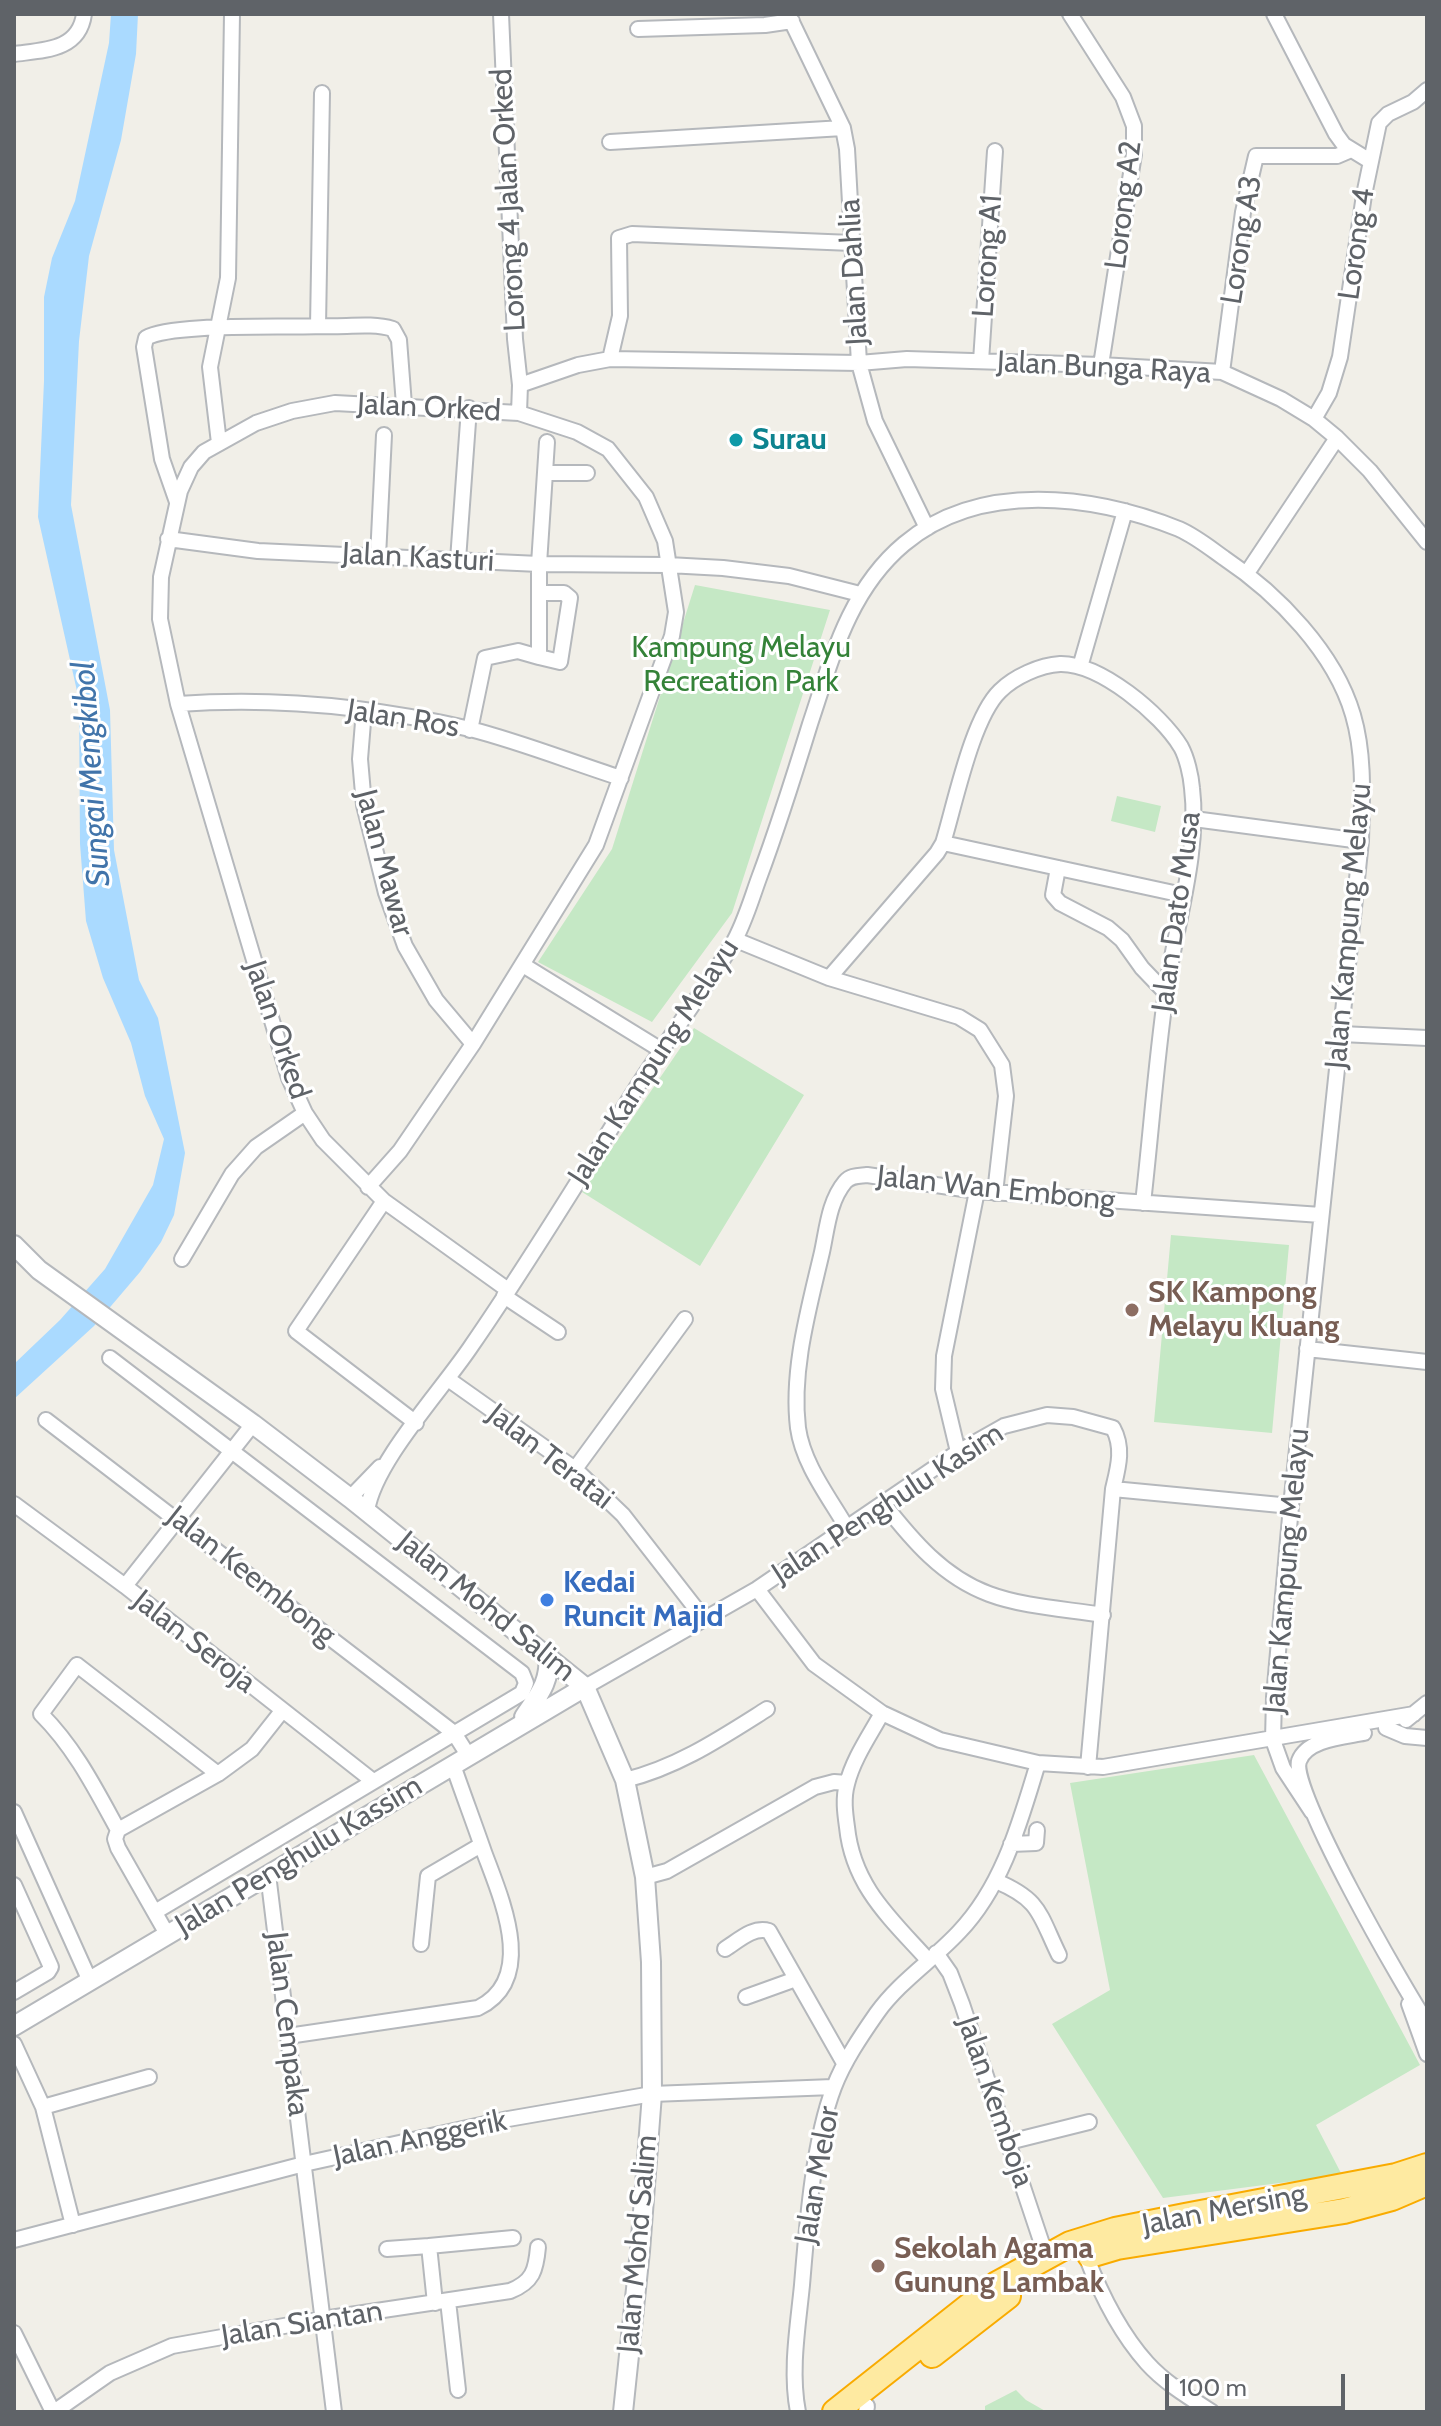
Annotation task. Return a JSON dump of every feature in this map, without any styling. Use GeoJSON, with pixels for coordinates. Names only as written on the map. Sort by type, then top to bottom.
{"type":"FeatureCollection","features":[{"type":"Feature","properties":{"kind":"highway"},"geometry":{"type":"LineString","coordinates":[[1371,2182],[1427,2156]]}},
{"type":"Feature","properties":{"kind":"highway","name":"Jalan Mersing"},"geometry":{"type":"LineString","coordinates":[[835,2412],[962,2309],[997,2284],[1070,2244],[1115,2230],[1371,2182],[1427,2166]]}},
{"type":"Feature","properties":{"kind":"highway","name":"Jalan Mersing"},"geometry":{"type":"LineString","coordinates":[[864,2410],[1015,2291],[1086,2256],[1117,2247],[1344,2211],[1392,2198],[1427,2183]]}},
{"type":"Feature","properties":{"kind":"highway"},"geometry":{"type":"LineString","coordinates":[[1392,2198],[1427,2198]]}},
{"type":"Feature","properties":{"kind":"street"},"geometry":{"type":"LineString","coordinates":[[14,54],[59,47],[72,41],[84,14]]}},
{"type":"Feature","properties":{"kind":"street"},"geometry":{"type":"LineString","coordinates":[[219,443],[210,367],[228,278],[232,14]]}},
{"type":"Feature","properties":{"kind":"street","name":"Lorong 4 Jalan Orked"},"geometry":{"type":"LineString","coordinates":[[501,14],[519,413]]}},
{"type":"Feature","properties":{"kind":"street","name":"Lorong A2"},"geometry":{"type":"LineString","coordinates":[[1070,14],[1123,97],[1134,126],[1134,154],[1101,365]]}},
{"type":"Feature","properties":{"kind":"street"},"geometry":{"type":"LineString","coordinates":[[1274,14],[1336,134],[1351,150],[1370,161]]}},
{"type":"Feature","properties":{"kind":"street"},"geometry":{"type":"LineString","coordinates":[[638,29],[765,25],[790,18]]}},
{"type":"Feature","properties":{"kind":"street","name":"Jalan Dahlia"},"geometry":{"type":"LineString","coordinates":[[790,18],[843,128],[847,149],[859,363],[875,421],[927,528]]}},
{"type":"Feature","properties":{"kind":"street","name":"Lorong 4"},"geometry":{"type":"LineString","coordinates":[[1314,419],[1329,393],[1340,357],[1370,161],[1379,123],[1427,90]]}},
{"type":"Feature","properties":{"kind":"street"},"geometry":{"type":"LineString","coordinates":[[318,326],[322,93]]}},
{"type":"Feature","properties":{"kind":"street"},"geometry":{"type":"LineString","coordinates":[[610,142],[843,128]]}},
{"type":"Feature","properties":{"kind":"street","name":"Lorong A3"},"geometry":{"type":"LineString","coordinates":[[1222,372],[1243,212],[1256,156],[1337,156],[1351,150]]}},
{"type":"Feature","properties":{"kind":"street","name":"Lorong A1"},"geometry":{"type":"LineString","coordinates":[[981,361],[995,151]]}},
{"type":"Feature","properties":{"kind":"street"},"geometry":{"type":"LineString","coordinates":[[610,359],[620,316],[619,238],[632,234],[852,243]]}},
{"type":"Feature","properties":{"kind":"street"},"geometry":{"type":"LineString","coordinates":[[177,502],[162,459],[144,347],[150,335],[216,328],[382,325],[393,329],[399,340],[404,405]]}},
{"type":"Feature","properties":{"kind":"street","name":"Jalan Bunga Raya"},"geometry":{"type":"LineString","coordinates":[[520,385],[578,365],[610,359],[859,363],[907,359],[1222,372],[1281,399],[1314,419],[1337,438],[1370,471],[1427,542]]}},
{"type":"Feature","properties":{"kind":"street","name":"Jalan Orked"},"geometry":{"type":"LineString","coordinates":[[368,1187],[400,1151],[473,1044],[596,845],[672,636],[676,612],[665,541],[646,497],[608,449],[577,432],[519,413],[335,403],[292,411],[256,423],[219,443],[204,452],[191,467],[177,502],[161,577],[160,619],[178,704],[272,1027],[305,1113],[323,1140],[368,1187],[384,1201],[558,1332]]}},
{"type":"Feature","properties":{"kind":"street"},"geometry":{"type":"LineString","coordinates":[[458,560],[469,408]]}},
{"type":"Feature","properties":{"kind":"street"},"geometry":{"type":"LineString","coordinates":[[378,557],[384,435]]}},
{"type":"Feature","properties":{"kind":"street"},"geometry":{"type":"LineString","coordinates":[[1247,573],[1337,438]]}},
{"type":"Feature","properties":{"kind":"street"},"geometry":{"type":"LineString","coordinates":[[539,657],[539,564],[547,442]]}},
{"type":"Feature","properties":{"kind":"street"},"geometry":{"type":"LineString","coordinates":[[545,473],[587,473]]}},
{"type":"Feature","properties":{"kind":"street","name":"Jalan Kampung Melayu"},"geometry":{"type":"LineString","coordinates":[[367,1511],[387,1462],[506,1293],[661,1050],[736,940],[775,835],[841,629],[860,594],[903,545],[927,528],[972,509],[1025,499],[1078,502],[1125,511],[1183,531],[1247,573],[1298,620],[1328,661],[1353,715],[1362,768],[1361,841],[1291,1506],[1273,1740]]}},
{"type":"Feature","properties":{"kind":"street"},"geometry":{"type":"LineString","coordinates":[[1080,667],[1125,511]]}},
{"type":"Feature","properties":{"kind":"street","name":"Jalan Kasturi"},"geometry":{"type":"LineString","coordinates":[[168,539],[258,551],[539,564],[668,565],[766,572],[815,581],[860,594]]}},
{"type":"Feature","properties":{"kind":"street"},"geometry":{"type":"LineString","coordinates":[[470,730],[485,658],[518,651],[560,662],[570,598],[564,593],[539,593]]}},
{"type":"Feature","properties":{"kind":"street","name":"Jalan Dato Musa"},"geometry":{"type":"LineString","coordinates":[[829,978],[943,843],[987,708],[1010,682],[1040,668],[1060,664],[1080,667],[1112,683],[1153,712],[1182,749],[1192,786],[1194,819],[1166,993],[1143,1203]]}},
{"type":"Feature","properties":{"kind":"street","name":"Jalan Ros"},"geometry":{"type":"LineString","coordinates":[[178,704],[218,701],[286,703],[364,710],[470,730],[621,778]]}},
{"type":"Feature","properties":{"kind":"street","name":"Jalan Mawar"},"geometry":{"type":"LineString","coordinates":[[364,710],[360,759],[364,805],[386,893],[412,959],[436,1000],[473,1044]]}},
{"type":"Feature","properties":{"kind":"street"},"geometry":{"type":"LineString","coordinates":[[1194,819],[1361,841]]}},
{"type":"Feature","properties":{"kind":"street"},"geometry":{"type":"LineString","coordinates":[[943,843],[1183,895]]}},
{"type":"Feature","properties":{"kind":"street"},"geometry":{"type":"LineString","coordinates":[[1058,868],[1053,895],[1060,903],[1108,928],[1122,940],[1142,968],[1166,993]]}},
{"type":"Feature","properties":{"kind":"street"},"geometry":{"type":"LineString","coordinates":[[736,940],[829,978],[959,1017],[980,1030],[1002,1065],[1006,1096],[995,1193]]}},
{"type":"Feature","properties":{"kind":"street"},"geometry":{"type":"LineString","coordinates":[[523,965],[661,1050]]}},
{"type":"Feature","properties":{"kind":"street"},"geometry":{"type":"LineString","coordinates":[[1341,1034],[1427,1038]]}},
{"type":"Feature","properties":{"kind":"street"},"geometry":{"type":"LineString","coordinates":[[182,1259],[232,1174],[256,1147],[305,1113]]}},
{"type":"Feature","properties":{"kind":"street","name":"Jalan Wan Embong"},"geometry":{"type":"LineString","coordinates":[[847,1528],[808,1461],[798,1432],[796,1402],[808,1311],[833,1202],[844,1183],[852,1177],[867,1175],[995,1193],[1321,1215]]}},
{"type":"Feature","properties":{"kind":"street"},"geometry":{"type":"LineString","coordinates":[[958,1452],[943,1389],[944,1356],[977,1191]]}},
{"type":"Feature","properties":{"kind":"street"},"geometry":{"type":"LineString","coordinates":[[384,1201],[296,1331],[416,1423]]}},
{"type":"Feature","properties":{"kind":"street","name":"Jalan Mohd Salim"},"geometry":{"type":"LineString","coordinates":[[14,1245],[39,1270],[253,1424],[367,1511],[585,1687],[625,1780],[645,1877],[651,1962],[652,2094],[640,2251],[622,2407]]}},
{"type":"Feature","properties":{"kind":"street","name":"Jalan Mohd Salim"},"geometry":{"type":"LineString","coordinates":[[14,1259],[39,1270]]}},
{"type":"Feature","properties":{"kind":"street"},"geometry":{"type":"LineString","coordinates":[[575,1469],[685,1319]]}},
{"type":"Feature","properties":{"kind":"street"},"geometry":{"type":"LineString","coordinates":[[1307,1349],[1427,1362]]}},
{"type":"Feature","properties":{"kind":"street","name":"Jalan Mohd Salim"},"geometry":{"type":"LineString","coordinates":[[110,1358],[522,1673],[526,1683]]}},
{"type":"Feature","properties":{"kind":"street","name":"Jalan Teratai"},"geometry":{"type":"LineString","coordinates":[[448,1379],[575,1469],[623,1515],[704,1619]]}},
{"type":"Feature","properties":{"kind":"street","name":"Jalan Penghulu Kasim"},"geometry":{"type":"LineString","coordinates":[[585,1687],[757,1589],[958,1452],[1004,1426],[1047,1415],[1083,1419],[1113,1428],[1119,1439],[1088,1767]]}},
{"type":"Feature","properties":{"kind":"street","name":"Jalan Keembong"},"geometry":{"type":"LineString","coordinates":[[46,1420],[454,1733],[481,1845],[511,1936],[510,1967],[500,1993],[492,2002],[478,2008],[288,2036]]}},
{"type":"Feature","properties":{"kind":"street"},"geometry":{"type":"LineString","coordinates":[[125,1586],[253,1424]]}},
{"type":"Feature","properties":{"kind":"street","name":"Jalan Kampung Melayu"},"geometry":{"type":"LineString","coordinates":[[350,1498],[371,1474],[387,1462]]}},
{"type":"Feature","properties":{"kind":"street"},"geometry":{"type":"LineString","coordinates":[[1113,1489],[1291,1506]]}},
{"type":"Feature","properties":{"kind":"street"},"geometry":{"type":"LineString","coordinates":[[883,1503],[915,1543],[965,1583],[1009,1600],[1103,1615]]}},
{"type":"Feature","properties":{"kind":"street","name":"Jalan Seroja"},"geometry":{"type":"LineString","coordinates":[[14,1504],[125,1586],[373,1781]]}},
{"type":"Feature","properties":{"kind":"street"},"geometry":{"type":"LineString","coordinates":[[757,1589],[814,1664],[882,1713],[940,1740],[1038,1763],[1103,1767],[1414,1714]]}},
{"type":"Feature","properties":{"kind":"street"},"geometry":{"type":"LineString","coordinates":[[518,1726],[545,1687],[548,1655]]}},
{"type":"Feature","properties":{"kind":"street"},"geometry":{"type":"LineString","coordinates":[[118,1830],[80,1760],[62,1735],[41,1714],[77,1665],[218,1774]]}},
{"type":"Feature","properties":{"kind":"street","name":"Jalan Penghulu Kassim"},"geometry":{"type":"LineString","coordinates":[[155,1912],[522,1693],[526,1683]]}},
{"type":"Feature","properties":{"kind":"street","name":"Jalan Penghulu Kassim"},"geometry":{"type":"LineString","coordinates":[[14,2026],[585,1687]]}},
{"type":"Feature","properties":{"kind":"street"},"geometry":{"type":"LineString","coordinates":[[1427,1703],[1397,1725],[1325,1741],[1304,1752],[1298,1764],[1298,1777],[1312,1812],[1404,1989],[1427,2023]]}},
{"type":"Feature","properties":{"kind":"street"},"geometry":{"type":"LineString","coordinates":[[625,1780],[657,1772],[687,1758],[767,1709]]}},
{"type":"Feature","properties":{"kind":"street"},"geometry":{"type":"LineString","coordinates":[[167,1934],[118,1848],[115,1839],[118,1830],[218,1774],[252,1749],[282,1711]]}},
{"type":"Feature","properties":{"kind":"street","name":"Jalan Kemboja"},"geometry":{"type":"LineString","coordinates":[[882,1713],[847,1783],[845,1804],[849,1846],[857,1870],[874,1900],[950,1973],[1046,2256]]}},
{"type":"Feature","properties":{"kind":"street"},"geometry":{"type":"LineString","coordinates":[[1386,1728],[1405,1736],[1427,1738]]}},
{"type":"Feature","properties":{"kind":"street"},"geometry":{"type":"LineString","coordinates":[[1273,1740],[1283,1768],[1312,1812]]}},
{"type":"Feature","properties":{"kind":"street","name":"Jalan Melor"},"geometry":{"type":"LineString","coordinates":[[798,2412],[796,2341],[808,2217],[833,2087],[844,2063],[878,2010],[960,1932],[996,1881],[1038,1763]]}},
{"type":"Feature","properties":{"kind":"street"},"geometry":{"type":"LineString","coordinates":[[645,1877],[667,1871],[815,1787],[834,1782],[847,1783]]}},
{"type":"Feature","properties":{"kind":"street"},"geometry":{"type":"LineString","coordinates":[[14,1812],[89,1979]]}},
{"type":"Feature","properties":{"kind":"street"},"geometry":{"type":"LineString","coordinates":[[1011,1844],[1036,1843],[1037,1830]]}},
{"type":"Feature","properties":{"kind":"street"},"geometry":{"type":"LineString","coordinates":[[421,1944],[428,1876],[481,1845]]}},
{"type":"Feature","properties":{"kind":"street","name":"Jalan Cempaka"},"geometry":{"type":"LineString","coordinates":[[268,1874],[334,2412]]}},
{"type":"Feature","properties":{"kind":"street"},"geometry":{"type":"LineString","coordinates":[[996,1881],[1033,1901],[1059,1955]]}},
{"type":"Feature","properties":{"kind":"street"},"geometry":{"type":"LineString","coordinates":[[14,1885],[51,1967],[48,1972],[14,1992]]}},
{"type":"Feature","properties":{"kind":"street"},"geometry":{"type":"LineString","coordinates":[[38,1937],[64,1924]]}},
{"type":"Feature","properties":{"kind":"street"},"geometry":{"type":"LineString","coordinates":[[725,1949],[750,1933],[761,1929],[769,1931],[844,2063]]}},
{"type":"Feature","properties":{"kind":"street"},"geometry":{"type":"LineString","coordinates":[[746,1997],[796,1979]]}},
{"type":"Feature","properties":{"kind":"street"},"geometry":{"type":"LineString","coordinates":[[1404,1989],[1427,2054]]}},
{"type":"Feature","properties":{"kind":"street"},"geometry":{"type":"LineString","coordinates":[[14,2044],[43,2107],[73,2225]]}},
{"type":"Feature","properties":{"kind":"street"},"geometry":{"type":"LineString","coordinates":[[43,2107],[149,2077]]}},
{"type":"Feature","properties":{"kind":"street","name":"Jalan Anggerik"},"geometry":{"type":"LineString","coordinates":[[14,2240],[304,2164],[508,2119],[652,2094],[833,2087]]}},
{"type":"Feature","properties":{"kind":"street"},"geometry":{"type":"LineString","coordinates":[[1009,2142],[1089,2122]]}},
{"type":"Feature","properties":{"kind":"street"},"geometry":{"type":"LineString","coordinates":[[387,2249],[513,2238]]}},
{"type":"Feature","properties":{"kind":"street"},"geometry":{"type":"LineString","coordinates":[[429,2246],[458,2390]]}},
{"type":"Feature","properties":{"kind":"street","name":"Jalan Siantan"},"geometry":{"type":"LineString","coordinates":[[54,2412],[110,2373],[172,2346],[510,2291],[522,2286],[534,2275],[538,2247]]}},
{"type":"Feature","properties":{"kind":"street"},"geometry":{"type":"LineString","coordinates":[[1086,2256],[1122,2327],[1147,2364],[1212,2412]]}},
{"type":"Feature","properties":{"kind":"street"},"geometry":{"type":"LineString","coordinates":[[14,2333],[54,2412]]}},
{"type":"Feature","properties":{"kind":"green space","name":"Kampung Melayu Recreation Park"},"geometry":{"type":"Polygon","coordinates":[[[695,585],[830,610],[732,913],[652,1022],[538,962],[612,849],[695,585]]]}},
{"type":"Feature","properties":{"kind":"green space"},"geometry":{"type":"Polygon","coordinates":[[[1117,796],[1161,806],[1155,832],[1111,821],[1117,796]]]}},
{"type":"Feature","properties":{"kind":"green space"},"geometry":{"type":"Polygon","coordinates":[[[694,1028],[804,1095],[700,1266],[582,1192],[694,1028]]]}},
{"type":"Feature","properties":{"kind":"green space"},"geometry":{"type":"Polygon","coordinates":[[[1171,1235],[1289,1245],[1272,1433],[1154,1422],[1171,1235]]]}},
{"type":"Feature","properties":{"kind":"green space"},"geometry":{"type":"Polygon","coordinates":[[[1254,1755],[1420,2065],[1316,2125],[1342,2175],[1163,2198],[1052,2024],[1110,1990],[1070,1783],[1254,1755]]]}},
{"type":"Feature","properties":{"kind":"green space"},"geometry":{"type":"Polygon","coordinates":[[[1016,2390],[1047,2412],[985,2412],[985,2406],[1016,2390]]]}},
{"type":"Feature","properties":{"kind":"water","name":"Sungai Mengkibol"},"geometry":{"type":"Polygon","coordinates":[[[111,14],[138,14],[136,54],[121,140],[89,256],[79,341],[71,505],[110,710],[114,850],[139,980],[158,1018],[185,1153],[174,1215],[161,1242],[94,1326],[14,1399],[14,1364],[60,1320],[105,1269],[153,1185],[164,1139],[145,1096],[131,1043],[103,978],[86,921],[80,844],[79,700],[38,517],[44,297],[52,258],[75,201],[109,43],[111,14]]]}},
{"type":"Feature","properties":{"kind":"place","name":"Surau"},"geometry":{"type":"Point","coordinates":[736,440]}},
{"type":"Feature","properties":{"kind":"place","name":"SK Kampong Melayu Kluang"},"geometry":{"type":"Point","coordinates":[1132,1310]}},
{"type":"Feature","properties":{"kind":"place","name":"Kedai Runcit Majid"},"geometry":{"type":"Point","coordinates":[547,1600]}},
{"type":"Feature","properties":{"kind":"place","name":"Sekolah Agama Gunung Lambak"},"geometry":{"type":"Point","coordinates":[878,2266]}}]}
